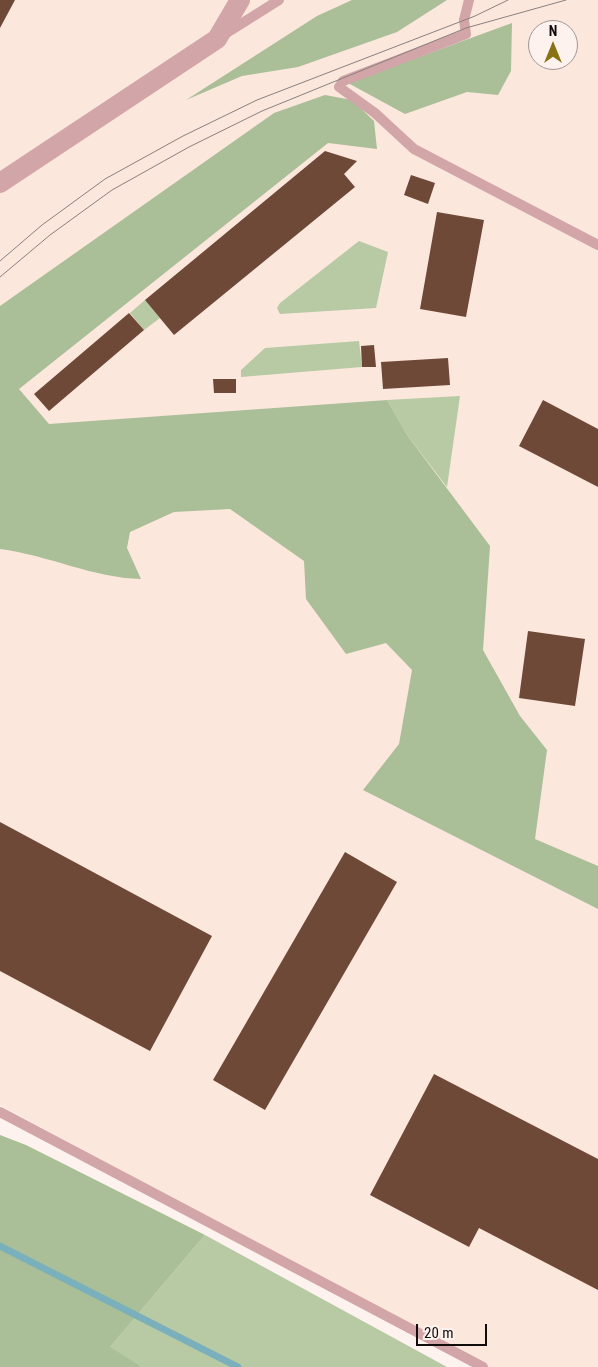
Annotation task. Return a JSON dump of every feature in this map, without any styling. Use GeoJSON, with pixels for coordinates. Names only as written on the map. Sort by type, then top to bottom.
{"type":"FeatureCollection","features":[{"type":"Feature","properties":{"kind":"street"},"geometry":{"type":"LineString","coordinates":[[0,183],[217,39],[240,0]]}},
{"type":"Feature","properties":{"kind":"lane"},"geometry":{"type":"LineString","coordinates":[[217,39],[279,0]]}},
{"type":"Feature","properties":{"kind":"lane"},"geometry":{"type":"LineString","coordinates":[[469,0],[464,20],[466,34],[343,81],[339,88],[375,113],[414,149],[598,245]]}},
{"type":"Feature","properties":{"kind":"lane"},"geometry":{"type":"LineString","coordinates":[[0,1112],[483,1367]]}},
{"type":"Feature","properties":{"kind":"shaded area"},"geometry":{"type":"Polygon","coordinates":[[[0,0],[598,0],[598,1367],[475,1367],[217,1222],[0,1105],[0,0]]]}},
{"type":"Feature","properties":{"kind":"green space"},"geometry":{"type":"Polygon","coordinates":[[[352,0],[447,0],[397,32],[298,67],[242,76],[186,100],[317,16],[352,0]]]}},
{"type":"Feature","properties":{"kind":"green space"},"geometry":{"type":"Polygon","coordinates":[[[512,23],[511,71],[498,95],[467,92],[405,114],[348,83],[512,23]]]}},
{"type":"Feature","properties":{"kind":"green space"},"geometry":{"type":"Polygon","coordinates":[[[325,95],[352,100],[374,121],[377,149],[328,143],[19,389],[49,424],[387,400],[407,435],[490,546],[483,650],[520,716],[547,750],[535,839],[598,866],[598,909],[363,790],[399,744],[412,670],[386,643],[346,654],[306,599],[304,561],[230,509],[174,512],[130,532],[127,548],[141,579],[105,575],[36,556],[0,549],[0,306],[274,113],[325,95]]]}},
{"type":"Feature","properties":{"kind":"green space"},"geometry":{"type":"Polygon","coordinates":[[[359,241],[388,252],[376,308],[280,314],[277,308],[280,303],[359,241]]]}},
{"type":"Feature","properties":{"kind":"green space"},"geometry":{"type":"Polygon","coordinates":[[[145,300],[160,318],[144,330],[130,313],[145,300]]]}},
{"type":"Feature","properties":{"kind":"green space"},"geometry":{"type":"Polygon","coordinates":[[[359,341],[362,367],[241,377],[241,370],[265,348],[359,341]]]}},
{"type":"Feature","properties":{"kind":"green space"},"geometry":{"type":"Polygon","coordinates":[[[460,396],[447,487],[407,435],[387,400],[460,396]]]}},
{"type":"Feature","properties":{"kind":"green space"},"geometry":{"type":"Polygon","coordinates":[[[0,1135],[26,1145],[205,1235],[110,1347],[142,1367],[0,1367],[0,1135]]]}},
{"type":"Feature","properties":{"kind":"green space"},"geometry":{"type":"Polygon","coordinates":[[[205,1235],[447,1367],[142,1367],[109,1348],[205,1235]]]}},
{"type":"Feature","properties":{"kind":"building"},"geometry":{"type":"Polygon","coordinates":[[[0,0],[15,0],[0,28],[0,0]]]}},
{"type":"Feature","properties":{"kind":"building"},"geometry":{"type":"Polygon","coordinates":[[[325,151],[357,161],[344,174],[355,187],[174,335],[145,300],[325,151]]]}},
{"type":"Feature","properties":{"kind":"building"},"geometry":{"type":"Polygon","coordinates":[[[411,175],[435,183],[428,204],[404,195],[411,175]]]}},
{"type":"Feature","properties":{"kind":"building"},"geometry":{"type":"Polygon","coordinates":[[[437,212],[484,220],[466,317],[420,309],[437,212]]]}},
{"type":"Feature","properties":{"kind":"building"},"geometry":{"type":"Polygon","coordinates":[[[129,313],[144,330],[49,411],[34,394],[129,313]]]}},
{"type":"Feature","properties":{"kind":"building"},"geometry":{"type":"Polygon","coordinates":[[[374,345],[376,367],[362,367],[361,346],[374,345]]]}},
{"type":"Feature","properties":{"kind":"building"},"geometry":{"type":"Polygon","coordinates":[[[448,358],[450,385],[383,389],[381,362],[448,358]]]}},
{"type":"Feature","properties":{"kind":"building"},"geometry":{"type":"Polygon","coordinates":[[[213,379],[236,379],[236,393],[214,393],[213,379]]]}},
{"type":"Feature","properties":{"kind":"building"},"geometry":{"type":"Polygon","coordinates":[[[543,400],[598,429],[598,487],[519,446],[543,400]]]}},
{"type":"Feature","properties":{"kind":"building"},"geometry":{"type":"Polygon","coordinates":[[[528,631],[585,639],[575,706],[519,698],[528,631]]]}},
{"type":"Feature","properties":{"kind":"building"},"geometry":{"type":"Polygon","coordinates":[[[0,822],[212,936],[150,1051],[0,971],[0,822]]]}},
{"type":"Feature","properties":{"kind":"building"},"geometry":{"type":"Polygon","coordinates":[[[345,852],[397,882],[265,1110],[213,1080],[345,852]]]}},
{"type":"Feature","properties":{"kind":"building"},"geometry":{"type":"Polygon","coordinates":[[[434,1074],[598,1159],[598,1290],[479,1228],[469,1247],[370,1195],[434,1074]]]}},
{"type":"Feature","properties":{"kind":"waterway"},"geometry":{"type":"LineString","coordinates":[[0,1246],[238,1367]]}},
{"type":"Feature","properties":{"kind":"tram line"},"geometry":{"type":"LineString","coordinates":[[0,261],[42,225],[105,179],[183,136],[257,100],[475,16],[508,0]]}},
{"type":"Feature","properties":{"kind":"tram line"},"geometry":{"type":"LineString","coordinates":[[0,277],[50,235],[112,190],[189,147],[262,111],[466,28],[566,0]]}}]}
